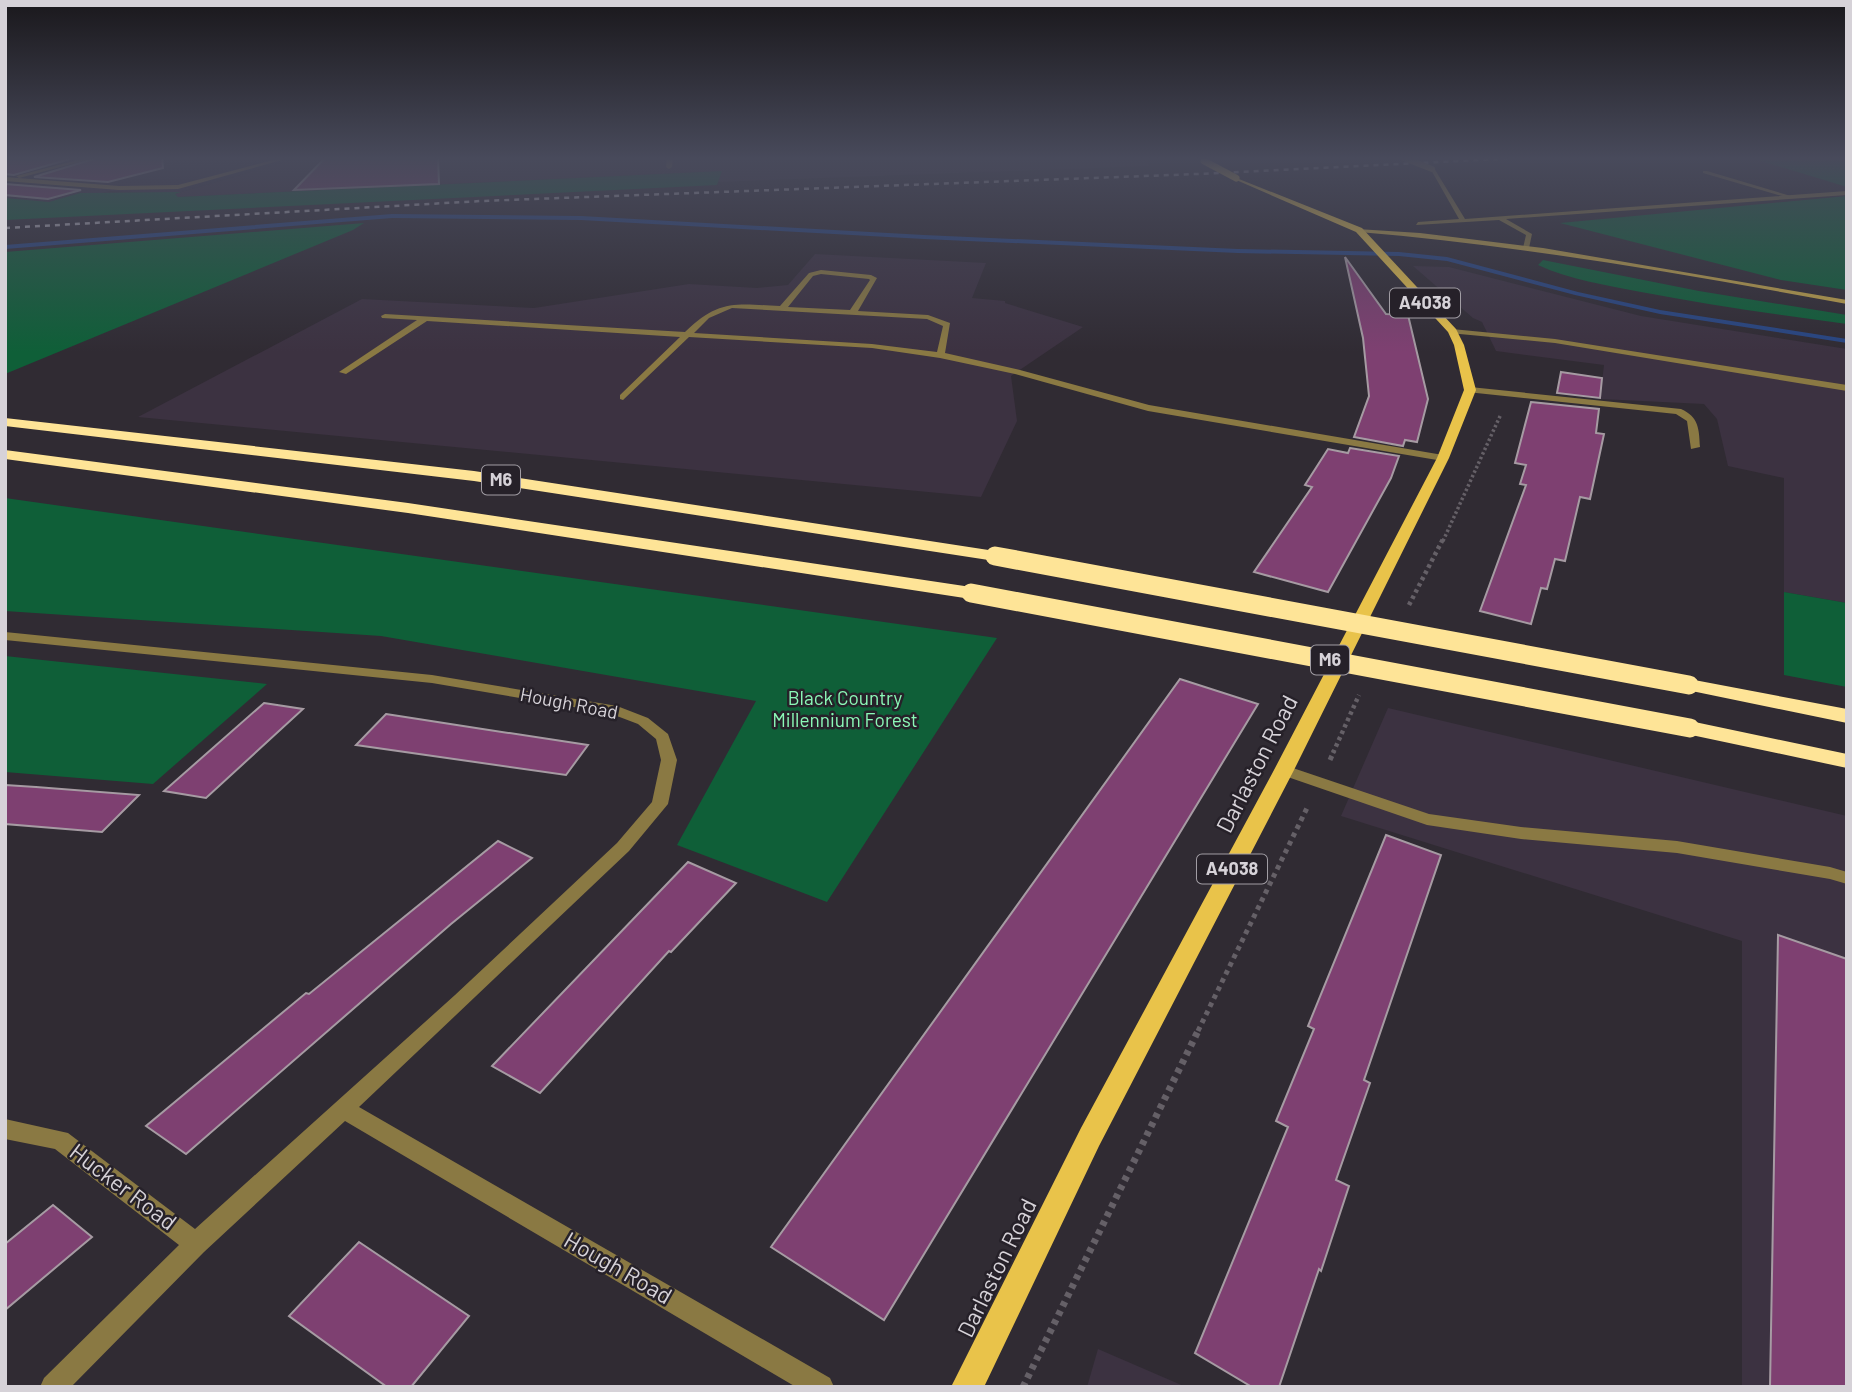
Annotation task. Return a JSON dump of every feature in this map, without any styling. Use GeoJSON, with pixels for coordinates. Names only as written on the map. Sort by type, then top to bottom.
{"type":"FeatureCollection","features":[{"type":"Feature","properties":{"kind":"highway","name":"M6"},"geometry":{"type":"LineString","coordinates":[[5,422],[474,476],[995,556],[1847,716]]}},
{"type":"Feature","properties":{"kind":"highway","name":"M6"},"geometry":{"type":"LineString","coordinates":[[5,454],[408,508],[971,593],[1690,728],[1847,761]]}},
{"type":"Feature","properties":{"kind":"main road","name":"A4038"},"geometry":{"type":"LineString","coordinates":[[1340,222],[1359,230],[1378,248],[1455,338],[1470,390]]}},
{"type":"Feature","properties":{"kind":"main road","name":"Darlaston Road"},"geometry":{"type":"LineString","coordinates":[[967,1387],[1090,1137],[1284,770],[1443,458],[1470,390]]}},
{"type":"Feature","properties":{"kind":"street"},"geometry":{"type":"LineString","coordinates":[[1418,223],[1434,222]]}},
{"type":"Feature","properties":{"kind":"street"},"geometry":{"type":"LineString","coordinates":[[1506,222],[1529,234],[1526,248]]}},
{"type":"Feature","properties":{"kind":"street"},"geometry":{"type":"LineString","coordinates":[[1359,230],[1526,248],[1847,302]]}},
{"type":"Feature","properties":{"kind":"street"},"geometry":{"type":"LineString","coordinates":[[783,308],[811,274],[821,272],[871,277],[874,280],[853,312]]}},
{"type":"Feature","properties":{"kind":"street"},"geometry":{"type":"LineString","coordinates":[[623,397],[706,316],[719,309],[744,306],[928,317],[947,325],[940,355]]}},
{"type":"Feature","properties":{"kind":"street"},"geometry":{"type":"LineString","coordinates":[[384,316],[815,341],[940,355],[1017,372],[1148,408],[1443,458]]}},
{"type":"Feature","properties":{"kind":"street"},"geometry":{"type":"LineString","coordinates":[[343,372],[426,318]]}},
{"type":"Feature","properties":{"kind":"street"},"geometry":{"type":"LineString","coordinates":[[1455,338],[1555,341],[1847,388]]}},
{"type":"Feature","properties":{"kind":"street"},"geometry":{"type":"LineString","coordinates":[[1470,390],[1678,411],[1689,415],[1693,420],[1695,447]]}},
{"type":"Feature","properties":{"kind":"street","name":"Hough Road"},"geometry":{"type":"LineString","coordinates":[[5,636],[432,679],[612,709],[643,721],[663,737],[669,760],[660,804],[623,847],[463,1000],[196,1244],[53,1387]]}},
{"type":"Feature","properties":{"kind":"street"},"geometry":{"type":"LineString","coordinates":[[1284,770],[1427,819],[1521,833],[1677,847],[1847,878]]}},
{"type":"Feature","properties":{"kind":"street","name":"Hough Road"},"geometry":{"type":"LineString","coordinates":[[342,1108],[821,1387]]}},
{"type":"Feature","properties":{"kind":"street","name":"Hucker Road"},"geometry":{"type":"LineString","coordinates":[[5,1129],[60,1140],[196,1244]]}},
{"type":"Feature","properties":{"kind":"shaded area"},"geometry":{"type":"Polygon","coordinates":[[[815,254],[986,263],[972,298],[1005,301],[1083,327],[1011,376],[1017,421],[981,497],[138,417],[362,299],[534,308],[689,284],[757,288],[788,285],[815,254]]]}},
{"type":"Feature","properties":{"kind":"shaded area"},"geometry":{"type":"Polygon","coordinates":[[[1413,266],[1449,267],[1641,316],[1847,349],[1847,603],[1784,592],[1784,478],[1728,466],[1717,419],[1704,404],[1600,399],[1604,365],[1496,351],[1482,322],[1473,318],[1413,266]]]}},
{"type":"Feature","properties":{"kind":"shaded area"},"geometry":{"type":"Polygon","coordinates":[[[1388,708],[1847,816],[1847,1387],[1742,1387],[1742,941],[1341,816],[1388,708]]]}},
{"type":"Feature","properties":{"kind":"shaded area"},"geometry":{"type":"Polygon","coordinates":[[[1098,1349],[1186,1387],[1087,1387],[1098,1349]]]}},
{"type":"Feature","properties":{"kind":"green space"},"geometry":{"type":"Polygon","coordinates":[[[1847,222],[1847,290],[1781,280],[1560,223],[1847,222]]]}},
{"type":"Feature","properties":{"kind":"green space"},"geometry":{"type":"Polygon","coordinates":[[[364,223],[353,230],[5,374],[5,252],[364,223]]]}},
{"type":"Feature","properties":{"kind":"green space"},"geometry":{"type":"Polygon","coordinates":[[[1543,260],[1699,291],[1847,315],[1847,324],[1667,297],[1601,284],[1563,275],[1538,265],[1543,260]]]}},
{"type":"Feature","properties":{"kind":"green space","name":"Black Country Millennium Forest"},"geometry":{"type":"Polygon","coordinates":[[[5,498],[997,638],[827,902],[677,845],[756,701],[381,636],[5,611],[5,498]]]}},
{"type":"Feature","properties":{"kind":"green space"},"geometry":{"type":"Polygon","coordinates":[[[1784,592],[1847,603],[1847,687],[1784,675],[1784,592]]]}},
{"type":"Feature","properties":{"kind":"green space"},"geometry":{"type":"Polygon","coordinates":[[[5,656],[267,684],[153,784],[5,772],[5,656]]]}},
{"type":"Feature","properties":{"kind":"building"},"geometry":{"type":"Polygon","coordinates":[[[1345,257],[1386,314],[1408,315],[1428,399],[1417,442],[1405,440],[1403,446],[1354,437],[1369,396],[1363,338],[1345,257]]]}},
{"type":"Feature","properties":{"kind":"building"},"geometry":{"type":"Polygon","coordinates":[[[1561,372],[1602,378],[1600,398],[1557,393],[1561,372]]]}},
{"type":"Feature","properties":{"kind":"building"},"geometry":{"type":"Polygon","coordinates":[[[1531,402],[1599,409],[1596,433],[1604,434],[1590,499],[1580,497],[1565,561],[1555,559],[1547,589],[1541,588],[1531,624],[1480,611],[1526,485],[1520,484],[1526,465],[1515,463],[1531,402]]]}},
{"type":"Feature","properties":{"kind":"building"},"geometry":{"type":"Polygon","coordinates":[[[1350,448],[1399,456],[1391,478],[1328,592],[1254,572],[1312,487],[1305,485],[1328,449],[1348,453],[1350,448]]]}},
{"type":"Feature","properties":{"kind":"building"},"geometry":{"type":"Polygon","coordinates":[[[1180,679],[1258,704],[884,1320],[771,1247],[1180,679]]]}},
{"type":"Feature","properties":{"kind":"building"},"geometry":{"type":"Polygon","coordinates":[[[264,703],[303,709],[206,798],[164,791],[264,703]]]}},
{"type":"Feature","properties":{"kind":"building"},"geometry":{"type":"Polygon","coordinates":[[[386,714],[588,745],[566,775],[356,745],[386,714]]]}},
{"type":"Feature","properties":{"kind":"building"},"geometry":{"type":"Polygon","coordinates":[[[5,785],[139,795],[102,832],[5,824],[5,785]]]}},
{"type":"Feature","properties":{"kind":"building"},"geometry":{"type":"Polygon","coordinates":[[[1386,835],[1441,855],[1364,1080],[1370,1083],[1336,1180],[1349,1186],[1321,1271],[1319,1269],[1279,1387],[1252,1387],[1195,1353],[1288,1127],[1276,1121],[1314,1029],[1308,1026],[1386,835]]]}},
{"type":"Feature","properties":{"kind":"building"},"geometry":{"type":"Polygon","coordinates":[[[498,841],[532,858],[451,924],[186,1154],[146,1126],[306,993],[309,994],[498,841]]]}},
{"type":"Feature","properties":{"kind":"building"},"geometry":{"type":"Polygon","coordinates":[[[688,862],[736,883],[671,952],[669,951],[540,1093],[492,1066],[688,862]]]}},
{"type":"Feature","properties":{"kind":"building"},"geometry":{"type":"Polygon","coordinates":[[[1778,935],[1847,959],[1847,1387],[1770,1387],[1778,935]]]}},
{"type":"Feature","properties":{"kind":"building"},"geometry":{"type":"Polygon","coordinates":[[[53,1205],[92,1237],[5,1310],[5,1244],[53,1205]]]}},
{"type":"Feature","properties":{"kind":"building"},"geometry":{"type":"Polygon","coordinates":[[[359,1242],[469,1316],[411,1387],[387,1387],[289,1316],[359,1242]]]}},
{"type":"Feature","properties":{"kind":"waterway"},"geometry":{"type":"LineString","coordinates":[[5,247],[318,222]]}},
{"type":"Feature","properties":{"kind":"waterway"},"geometry":{"type":"LineString","coordinates":[[652,222],[1238,251],[1399,254],[1447,259],[1577,294],[1660,312],[1847,341]]}},
{"type":"Feature","properties":{"kind":"railway"},"geometry":{"type":"LineString","coordinates":[[5,228],[111,222]]}}]}
